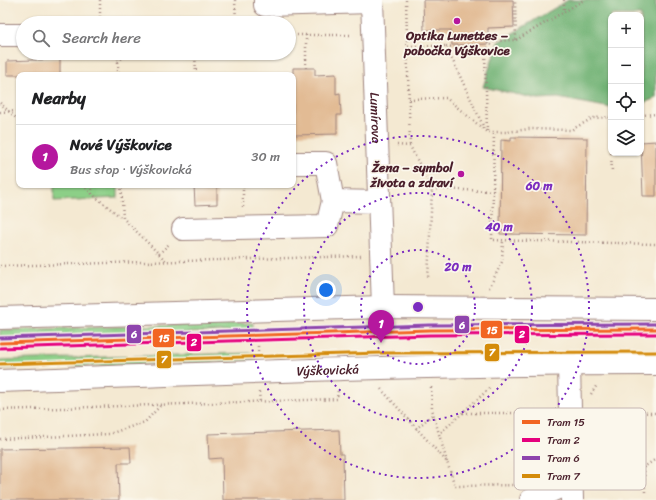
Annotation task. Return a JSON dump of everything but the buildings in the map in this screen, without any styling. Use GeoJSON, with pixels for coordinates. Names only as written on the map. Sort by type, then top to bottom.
{"type":"FeatureCollection","features":[{"type":"Feature","properties":{"kind":"street"},"geometry":{"type":"LineString","coordinates":[[265,0],[266,5],[372,1]]}},
{"type":"Feature","properties":{"kind":"street","name":"Lumírova"},"geometry":{"type":"LineString","coordinates":[[372,1],[376,146],[383,307]]}},
{"type":"Feature","properties":{"kind":"street"},"geometry":{"type":"LineString","coordinates":[[0,35],[16,35]]}},
{"type":"Feature","properties":{"kind":"street"},"geometry":{"type":"LineString","coordinates":[[183,229],[327,226],[333,201],[326,163],[296,163]]}},
{"type":"Feature","properties":{"kind":"street"},"geometry":{"type":"LineString","coordinates":[[333,201],[379,202]]}},
{"type":"Feature","properties":{"kind":"street"},"geometry":{"type":"LineString","coordinates":[[0,318],[383,307],[656,309]]}},
{"type":"Feature","properties":{"kind":"street"},"geometry":{"type":"LineString","coordinates":[[569,364],[570,408]]}},
{"type":"Feature","properties":{"kind":"street","name":"Výškovická"},"geometry":{"type":"LineString","coordinates":[[0,381],[259,372],[569,364],[656,364]]}},
{"type":"Feature","properties":{"kind":"street"},"geometry":{"type":"LineString","coordinates":[[525,492],[536,490]]}},
{"type":"Feature","properties":{"kind":"path"},"geometry":{"type":"LineString","coordinates":[[100,0],[100,16]]}},
{"type":"Feature","properties":{"kind":"path"},"geometry":{"type":"LineString","coordinates":[[235,0],[236,16]]}},
{"type":"Feature","properties":{"kind":"path"},"geometry":{"type":"LineString","coordinates":[[406,0],[410,146],[432,189],[428,279]]}},
{"type":"Feature","properties":{"kind":"path"},"geometry":{"type":"LineString","coordinates":[[515,0],[516,40]]}},
{"type":"Feature","properties":{"kind":"path"},"geometry":{"type":"LineString","coordinates":[[564,0],[564,11]]}},
{"type":"Feature","properties":{"kind":"path"},"geometry":{"type":"LineString","coordinates":[[486,132],[485,51],[494,41],[516,40],[584,0]]}},
{"type":"Feature","properties":{"kind":"path"},"geometry":{"type":"LineString","coordinates":[[296,35],[373,35]]}},
{"type":"Feature","properties":{"kind":"path"},"geometry":{"type":"LineString","coordinates":[[306,35],[306,68]]}},
{"type":"Feature","properties":{"kind":"path"},"geometry":{"type":"LineString","coordinates":[[408,46],[446,46],[485,51]]}},
{"type":"Feature","properties":{"kind":"path"},"geometry":{"type":"LineString","coordinates":[[446,46],[486,132]]}},
{"type":"Feature","properties":{"kind":"path"},"geometry":{"type":"LineString","coordinates":[[195,60],[196,72]]}},
{"type":"Feature","properties":{"kind":"path"},"geometry":{"type":"LineString","coordinates":[[118,62],[118,72]]}},
{"type":"Feature","properties":{"kind":"path"},"geometry":{"type":"LineString","coordinates":[[409,99],[446,98],[486,132],[529,129],[571,130],[593,118],[608,117]]}},
{"type":"Feature","properties":{"kind":"path"},"geometry":{"type":"LineString","coordinates":[[0,103],[16,118]]}},
{"type":"Feature","properties":{"kind":"path"},"geometry":{"type":"LineString","coordinates":[[0,112],[16,112]]}},
{"type":"Feature","properties":{"kind":"path"},"geometry":{"type":"LineString","coordinates":[[644,115],[656,114]]}},
{"type":"Feature","properties":{"kind":"path"},"geometry":{"type":"LineString","coordinates":[[494,132],[492,240],[656,244]]}},
{"type":"Feature","properties":{"kind":"path"},"geometry":{"type":"LineString","coordinates":[[376,146],[410,146]]}},
{"type":"Feature","properties":{"kind":"path"},"geometry":{"type":"LineString","coordinates":[[611,156],[612,172]]}},
{"type":"Feature","properties":{"kind":"path"},"geometry":{"type":"LineString","coordinates":[[86,188],[123,218],[166,261]]}},
{"type":"Feature","properties":{"kind":"path"},"geometry":{"type":"LineString","coordinates":[[92,188],[92,194]]}},
{"type":"Feature","properties":{"kind":"path"},"geometry":{"type":"LineString","coordinates":[[121,188],[123,218]]}},
{"type":"Feature","properties":{"kind":"path"},"geometry":{"type":"LineString","coordinates":[[432,189],[493,191]]}},
{"type":"Feature","properties":{"kind":"path"},"geometry":{"type":"LineString","coordinates":[[486,294],[502,262],[503,240]]}},
{"type":"Feature","properties":{"kind":"path"},"geometry":{"type":"LineString","coordinates":[[0,266],[381,256]]}},
{"type":"Feature","properties":{"kind":"path"},"geometry":{"type":"LineString","coordinates":[[258,311],[259,372]]}},
{"type":"Feature","properties":{"kind":"path"},"geometry":{"type":"LineString","coordinates":[[431,380],[433,414],[455,486],[525,492]]}},
{"type":"Feature","properties":{"kind":"path"},"geometry":{"type":"LineString","coordinates":[[439,434],[492,386]]}},
{"type":"Feature","properties":{"kind":"path"},"geometry":{"type":"LineString","coordinates":[[374,388],[381,388],[447,462]]}},
{"type":"Feature","properties":{"kind":"path"},"geometry":{"type":"LineString","coordinates":[[0,410],[338,399],[337,390],[345,390]]}},
{"type":"Feature","properties":{"kind":"path"},"geometry":{"type":"LineString","coordinates":[[0,439],[109,434],[145,422],[161,405]]}},
{"type":"Feature","properties":{"kind":"path"},"geometry":{"type":"LineString","coordinates":[[462,413],[514,412]]}},
{"type":"Feature","properties":{"kind":"path"},"geometry":{"type":"LineString","coordinates":[[646,413],[656,413]]}},
{"type":"Feature","properties":{"kind":"path"},"geometry":{"type":"LineString","coordinates":[[416,429],[433,414]]}},
{"type":"Feature","properties":{"kind":"path"},"geometry":{"type":"LineString","coordinates":[[646,466],[656,459]]}},
{"type":"Feature","properties":{"kind":"green space"},"geometry":{"type":"Polygon","coordinates":[[[568,0],[656,0],[656,98],[644,103],[644,12],[608,12],[608,107],[558,98],[538,99],[483,87],[498,42],[568,0]]]}},
{"type":"Feature","properties":{"kind":"green space"},"geometry":{"type":"Polygon","coordinates":[[[54,188],[118,188],[118,198],[54,201],[54,188]]]}},
{"type":"Feature","properties":{"kind":"green space"},"geometry":{"type":"Polygon","coordinates":[[[253,323],[253,331],[0,338],[0,330],[253,323]]]}},
{"type":"Feature","properties":{"kind":"green space"},"geometry":{"type":"Polygon","coordinates":[[[253,353],[254,361],[0,368],[0,360],[253,353]]]}},
{"type":"Feature","properties":{"kind":"tram line","name":"6"},"geometry":{"type":"LineString","coordinates":[[0,338],[430,325],[656,324]]}},
{"type":"Feature","properties":{"kind":"tram line","name":"15"},"geometry":{"type":"LineString","coordinates":[[0,343],[430,330],[656,329]]}},
{"type":"Feature","properties":{"kind":"tram line","name":"2"},"geometry":{"type":"LineString","coordinates":[[0,348],[430,335],[656,334]]}},
{"type":"Feature","properties":{"kind":"tram line","name":"7"},"geometry":{"type":"LineString","coordinates":[[0,364],[381,353],[656,352]]}},
{"type":"Feature","properties":{"kind":"place","name":"Optika Lunettes – pobočka Výškovice"},"geometry":{"type":"Point","coordinates":[457,21]}},
{"type":"Feature","properties":{"kind":"place","name":"Žena – symbol života a zdraví"},"geometry":{"type":"Point","coordinates":[461,174]}},
{"type":"Feature","properties":{"kind":"place","name":"Nové Výškovice"},"geometry":{"type":"Point","coordinates":[381,343]}}]}
